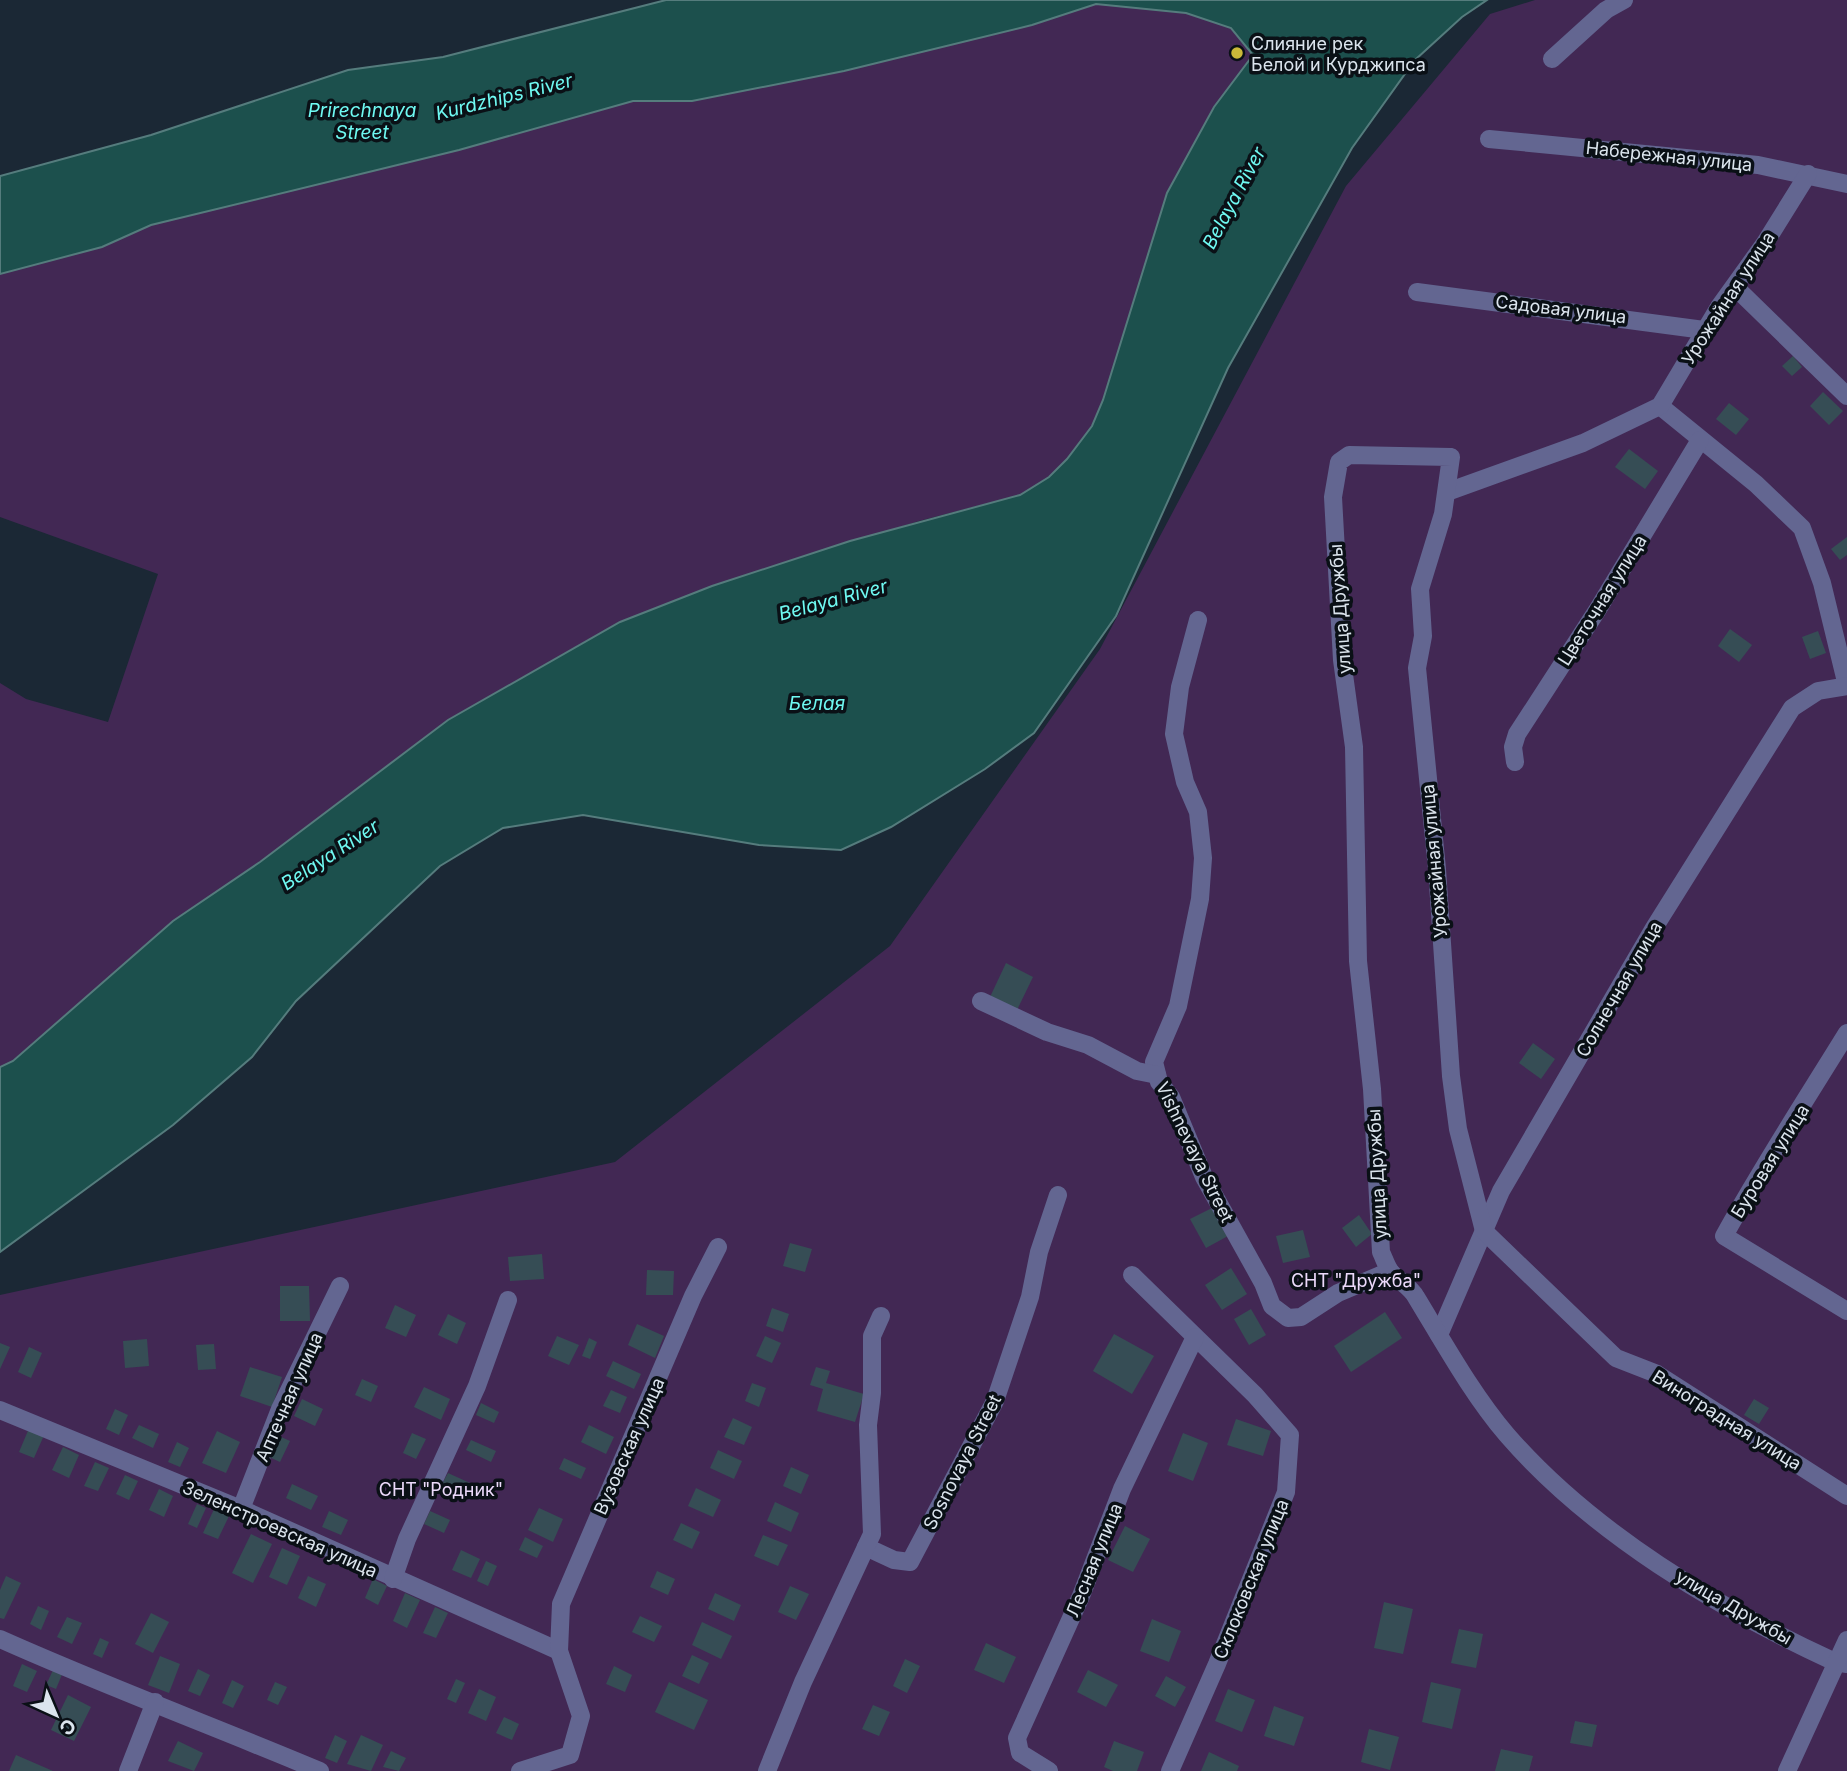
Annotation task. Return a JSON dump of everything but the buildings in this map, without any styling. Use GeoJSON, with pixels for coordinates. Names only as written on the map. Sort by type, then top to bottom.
{"type":"FeatureCollection","features":[{"type":"Feature","properties":{"kind":"street"},"geometry":{"type":"LineString","coordinates":[[1552,59],[1606,10],[1624,0]]}},
{"type":"Feature","properties":{"kind":"street","name":"Набережная улица"},"geometry":{"type":"LineString","coordinates":[[1489,139],[1758,166],[1847,184]]}},
{"type":"Feature","properties":{"kind":"street","name":"Урожайная улица"},"geometry":{"type":"LineString","coordinates":[[1660,407],[1704,330],[1808,174]]}},
{"type":"Feature","properties":{"kind":"street"},"geometry":{"type":"LineString","coordinates":[[1735,287],[1847,396]]}},
{"type":"Feature","properties":{"kind":"street","name":"Садовая улица"},"geometry":{"type":"LineString","coordinates":[[1417,292],[1704,330]]}},
{"type":"Feature","properties":{"kind":"street"},"geometry":{"type":"LineString","coordinates":[[1447,492],[1583,443],[1660,407],[1756,484],[1802,528],[1822,583],[1847,686]]}},
{"type":"Feature","properties":{"kind":"street","name":"Цветочная улица"},"geometry":{"type":"LineString","coordinates":[[1515,762],[1513,747],[1517,734],[1598,609],[1700,439]]}},
{"type":"Feature","properties":{"kind":"street","name":"Урожайная улица"},"geometry":{"type":"LineString","coordinates":[[1339,462],[1349,455],[1451,457],[1447,492],[1420,589],[1423,636],[1417,668],[1437,869],[1451,1076],[1458,1129],[1485,1231]]}},
{"type":"Feature","properties":{"kind":"street","name":"улица Дружбы"},"geometry":{"type":"LineString","coordinates":[[1339,462],[1333,497],[1342,660],[1354,747],[1358,961],[1372,1089],[1381,1252],[1390,1271],[1412,1291],[1506,1434],[1557,1485],[1618,1535],[1755,1623],[1841,1663]]}},
{"type":"Feature","properties":{"kind":"street"},"geometry":{"type":"LineString","coordinates":[[1157,1075],[1154,1062],[1178,1006],[1200,899],[1203,858],[1198,812],[1185,782],[1174,734],[1180,687],[1198,620]]}},
{"type":"Feature","properties":{"kind":"street","name":"Солнечная улица"},"geometry":{"type":"LineString","coordinates":[[1439,1335],[1501,1191],[1552,1108],[1594,1028],[1792,708],[1818,691],[1847,686]]}},
{"type":"Feature","properties":{"kind":"street","name":"Vishnevaya Street"},"geometry":{"type":"LineString","coordinates":[[981,1001],[1046,1032],[1088,1045],[1137,1071],[1157,1075],[1171,1097],[1204,1177],[1263,1283],[1272,1306],[1288,1318],[1301,1317],[1338,1293],[1390,1271]]}},
{"type":"Feature","properties":{"kind":"street","name":"Буровая улица"},"geometry":{"type":"LineString","coordinates":[[1847,1033],[1805,1104],[1761,1169],[1724,1237],[1847,1311]]}},
{"type":"Feature","properties":{"kind":"street","name":"Sosnovaya Street"},"geometry":{"type":"LineString","coordinates":[[866,1547],[894,1560],[910,1562],[932,1523],[995,1401],[1030,1297],[1039,1252],[1058,1195]]}},
{"type":"Feature","properties":{"kind":"street","name":"Виноградная улица"},"geometry":{"type":"LineString","coordinates":[[1485,1231],[1616,1358],[1668,1381],[1847,1496]]}},
{"type":"Feature","properties":{"kind":"street","name":"Вузовская улица"},"geometry":{"type":"LineString","coordinates":[[559,1651],[561,1604],[693,1296],[718,1247]]}},
{"type":"Feature","properties":{"kind":"street","name":"Склоковская улица"},"geometry":{"type":"LineString","coordinates":[[1132,1275],[1255,1395],[1290,1435],[1286,1492],[1217,1664],[1170,1771]]}},
{"type":"Feature","properties":{"kind":"street","name":"Аптечная улица"},"geometry":{"type":"LineString","coordinates":[[241,1509],[280,1409],[340,1286]]}},
{"type":"Feature","properties":{"kind":"street"},"geometry":{"type":"LineString","coordinates":[[393,1579],[407,1539],[477,1386],[508,1300]]}},
{"type":"Feature","properties":{"kind":"street"},"geometry":{"type":"LineString","coordinates":[[768,1771],[803,1682],[872,1534],[868,1425],[873,1393],[872,1336],[881,1316]]}},
{"type":"Feature","properties":{"kind":"street","name":"Лесная улица"},"geometry":{"type":"LineString","coordinates":[[1049,1771],[1020,1753],[1017,1738],[1081,1596],[1122,1489],[1195,1337]]}},
{"type":"Feature","properties":{"kind":"street","name":"Зеленстроевская улица"},"geometry":{"type":"LineString","coordinates":[[0,1410],[241,1509],[559,1651]]}},
{"type":"Feature","properties":{"kind":"street"},"geometry":{"type":"LineString","coordinates":[[0,1639],[93,1681],[155,1702],[320,1771]]}},
{"type":"Feature","properties":{"kind":"street"},"geometry":{"type":"LineString","coordinates":[[1787,1771],[1841,1663],[1847,1640]]}},
{"type":"Feature","properties":{"kind":"street"},"geometry":{"type":"LineString","coordinates":[[520,1771],[572,1763],[581,1716],[559,1651]]}},
{"type":"Feature","properties":{"kind":"street"},"geometry":{"type":"LineString","coordinates":[[128,1771],[155,1702]]}},
{"type":"Feature","properties":{"kind":"green space","name":"СНТ \"Дружба\""},"geometry":{"type":"Polygon","coordinates":[[[1535,0],[1847,0],[1847,1771],[0,1771],[0,1295],[615,1162],[890,946],[1100,649],[1346,186],[1490,14],[1535,0]]]}},
{"type":"Feature","properties":{"kind":"green space"},"geometry":{"type":"Polygon","coordinates":[[[1096,4],[1185,13],[1231,28],[1253,55],[1214,107],[1167,193],[1103,400],[1092,426],[1067,459],[1049,477],[1020,495],[919,521],[712,586],[619,622],[448,720],[260,862],[173,921],[12,1061],[0,1067],[0,683],[26,699],[108,722],[158,574],[0,517],[0,274],[102,247],[151,225],[459,150],[633,101],[692,101],[844,71],[1032,25],[1096,4]]]}},
{"type":"Feature","properties":{"kind":"water","name":"Белая"},"geometry":{"type":"Polygon","coordinates":[[[666,0],[1487,0],[1462,17],[1415,60],[1352,148],[1228,368],[1116,616],[1034,733],[985,769],[891,827],[841,850],[759,845],[583,815],[503,828],[440,866],[296,1001],[252,1057],[173,1125],[0,1252],[0,1067],[13,1061],[173,921],[260,862],[448,720],[620,622],[712,586],[850,541],[1020,495],[1049,477],[1067,459],[1092,426],[1103,400],[1167,193],[1214,107],[1253,55],[1231,28],[1186,13],[1096,4],[1032,25],[844,71],[692,101],[633,101],[459,150],[151,225],[102,247],[0,274],[0,176],[151,135],[348,70],[443,57],[666,0]]]}},
{"type":"Feature","properties":{"kind":"place","name":"Слияние рек Белой и Курджипса"},"geometry":{"type":"Point","coordinates":[1237,53]}},
{"type":"Feature","properties":{"kind":"water label","name":"Kurdzhips River"},"geometry":{"type":"Point","coordinates":[504,97]}},
{"type":"Feature","properties":{"kind":"water label","name":"Prirechnaya Street"},"geometry":{"type":"Point","coordinates":[362,121]}},
{"type":"Feature","properties":{"kind":"water label","name":"Belaya River"},"geometry":{"type":"Point","coordinates":[1234,198]}},
{"type":"Feature","properties":{"kind":"water label","name":"Belaya River"},"geometry":{"type":"Point","coordinates":[833,600]}},
{"type":"Feature","properties":{"kind":"water label","name":"Belaya River"},"geometry":{"type":"Point","coordinates":[330,855]}},
{"type":"Feature","properties":{"kind":"park label","name":"СНТ \"Родник\""},"geometry":{"type":"Point","coordinates":[441,1489]}}]}
